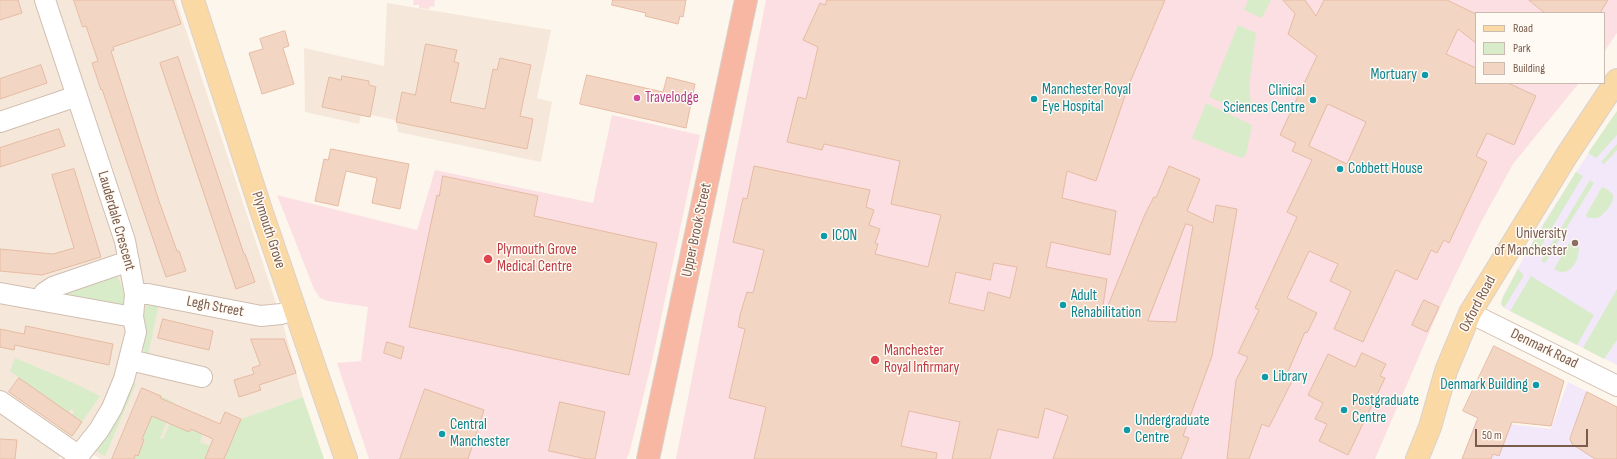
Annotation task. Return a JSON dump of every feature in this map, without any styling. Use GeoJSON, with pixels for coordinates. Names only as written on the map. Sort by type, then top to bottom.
{"type":"FeatureCollection","features":[{"type":"Feature","properties":{"kind":"highway","name":"Upper Brook Street"},"geometry":{"type":"LineString","coordinates":[[648,459],[746,0]]}},
{"type":"Feature","properties":{"kind":"main road","name":"Plymouth Grove"},"geometry":{"type":"LineString","coordinates":[[193,0],[294,310],[346,459]]}},
{"type":"Feature","properties":{"kind":"main road","name":"Oxford Road"},"geometry":{"type":"LineString","coordinates":[[1417,459],[1430,427],[1446,371],[1470,313],[1568,155],[1617,80]]}},
{"type":"Feature","properties":{"kind":"street","name":"Lauderdale Crescent"},"geometry":{"type":"LineString","coordinates":[[45,0],[125,241],[135,294],[132,317],[136,332],[124,379],[112,408],[99,430],[77,458]]}},
{"type":"Feature","properties":{"kind":"street"},"geometry":{"type":"LineString","coordinates":[[0,122],[77,96]]}},
{"type":"Feature","properties":{"kind":"street"},"geometry":{"type":"LineString","coordinates":[[42,300],[44,293],[53,287],[129,261]]}},
{"type":"Feature","properties":{"kind":"street"},"geometry":{"type":"LineString","coordinates":[[0,292],[132,317]]}},
{"type":"Feature","properties":{"kind":"street","name":"Legh Street"},"geometry":{"type":"LineString","coordinates":[[135,294],[148,294],[261,316],[281,314],[294,310]]}},
{"type":"Feature","properties":{"kind":"street","name":"Denmark Road"},"geometry":{"type":"LineString","coordinates":[[1470,313],[1617,386]]}},
{"type":"Feature","properties":{"kind":"street"},"geometry":{"type":"LineString","coordinates":[[130,360],[202,377]]}},
{"type":"Feature","properties":{"kind":"street"},"geometry":{"type":"LineString","coordinates":[[0,401],[77,458]]}},
{"type":"Feature","properties":{"kind":"shaded area"},"geometry":{"type":"Polygon","coordinates":[[[0,0],[176,0],[283,324],[303,397],[242,419],[250,459],[101,459],[90,453],[64,451],[58,459],[0,459],[0,0]]]}},
{"type":"Feature","properties":{"kind":"shaded area"},"geometry":{"type":"Polygon","coordinates":[[[414,0],[435,0],[434,7],[430,6],[429,9],[419,8],[419,5],[413,5],[414,0]]]}},
{"type":"Feature","properties":{"kind":"shaded area"},"geometry":{"type":"Polygon","coordinates":[[[766,0],[1617,0],[1617,33],[1605,51],[1605,12],[1475,12],[1475,84],[1578,84],[1513,164],[1480,224],[1441,305],[1375,459],[676,459],[766,0]]]}},
{"type":"Feature","properties":{"kind":"shaded area"},"geometry":{"type":"Polygon","coordinates":[[[387,3],[551,30],[537,98],[552,102],[541,162],[398,132],[396,120],[371,115],[370,117],[361,115],[359,124],[305,112],[304,48],[384,66],[387,3]]]}},
{"type":"Feature","properties":{"kind":"shaded area","name":"University of Manchester"},"geometry":{"type":"Polygon","coordinates":[[[1616,112],[1617,365],[1504,308],[1501,304],[1503,296],[1537,233],[1616,112]]]}},
{"type":"Feature","properties":{"kind":"shaded area","name":"Plymouth Grove Medical Centre"},"geometry":{"type":"Polygon","coordinates":[[[612,115],[700,135],[651,365],[629,454],[626,459],[369,459],[337,363],[361,361],[368,307],[328,301],[320,298],[314,289],[277,195],[417,230],[435,170],[593,203],[612,115]]]}},
{"type":"Feature","properties":{"kind":"shaded area"},"geometry":{"type":"Polygon","coordinates":[[[1568,382],[1617,407],[1617,459],[1462,459],[1476,420],[1551,429],[1568,382]]]}},
{"type":"Feature","properties":{"kind":"green space"},"geometry":{"type":"Polygon","coordinates":[[[1248,0],[1271,0],[1262,18],[1244,10],[1248,0]]]}},
{"type":"Feature","properties":{"kind":"green space"},"geometry":{"type":"Polygon","coordinates":[[[1238,25],[1256,33],[1249,85],[1252,115],[1209,97],[1238,25]]]}},
{"type":"Feature","properties":{"kind":"green space"},"geometry":{"type":"Polygon","coordinates":[[[1206,103],[1252,125],[1246,155],[1241,158],[1192,138],[1206,103]]]}},
{"type":"Feature","properties":{"kind":"green space"},"geometry":{"type":"Polygon","coordinates":[[[1617,111],[1617,135],[1596,158],[1588,153],[1617,111]]]}},
{"type":"Feature","properties":{"kind":"green space"},"geometry":{"type":"Polygon","coordinates":[[[1617,144],[1617,150],[1604,164],[1601,162],[1617,144]]]}},
{"type":"Feature","properties":{"kind":"green space"},"geometry":{"type":"Polygon","coordinates":[[[1576,172],[1583,176],[1535,256],[1527,252],[1576,172]]]}},
{"type":"Feature","properties":{"kind":"green space"},"geometry":{"type":"Polygon","coordinates":[[[1590,180],[1594,183],[1545,263],[1541,261],[1590,180]]]}},
{"type":"Feature","properties":{"kind":"green space"},"geometry":{"type":"Polygon","coordinates":[[[1602,187],[1607,189],[1613,195],[1611,205],[1598,218],[1588,218],[1586,215],[1602,187]]]}},
{"type":"Feature","properties":{"kind":"green space"},"geometry":{"type":"Polygon","coordinates":[[[1571,240],[1579,248],[1577,259],[1572,268],[1564,272],[1559,272],[1554,269],[1571,240]]]}},
{"type":"Feature","properties":{"kind":"green space"},"geometry":{"type":"Polygon","coordinates":[[[1518,269],[1523,274],[1523,277],[1504,308],[1501,304],[1502,299],[1518,269]]]}},
{"type":"Feature","properties":{"kind":"green space"},"geometry":{"type":"Polygon","coordinates":[[[116,275],[124,296],[124,303],[119,307],[62,299],[59,293],[116,275]]]}},
{"type":"Feature","properties":{"kind":"green space"},"geometry":{"type":"Polygon","coordinates":[[[1531,276],[1594,315],[1577,345],[1510,311],[1531,276]]]}},
{"type":"Feature","properties":{"kind":"green space"},"geometry":{"type":"Polygon","coordinates":[[[1617,289],[1617,340],[1604,359],[1583,348],[1617,289]]]}},
{"type":"Feature","properties":{"kind":"green space"},"geometry":{"type":"Polygon","coordinates":[[[150,301],[159,303],[148,355],[142,347],[140,336],[143,314],[150,301]]]}},
{"type":"Feature","properties":{"kind":"green space"},"geometry":{"type":"Polygon","coordinates":[[[15,358],[65,379],[100,396],[82,422],[72,415],[74,411],[71,409],[68,413],[10,371],[15,358]]]}},
{"type":"Feature","properties":{"kind":"green space"},"geometry":{"type":"Polygon","coordinates":[[[130,381],[136,384],[105,456],[93,449],[130,381]]]}},
{"type":"Feature","properties":{"kind":"green space"},"geometry":{"type":"Polygon","coordinates":[[[161,396],[175,403],[160,438],[163,439],[170,423],[189,432],[191,429],[203,434],[200,442],[210,446],[205,459],[134,459],[135,455],[138,456],[141,443],[144,444],[145,441],[142,439],[161,396]]]}},
{"type":"Feature","properties":{"kind":"green space"},"geometry":{"type":"Polygon","coordinates":[[[303,397],[324,459],[224,459],[241,419],[303,397]]]}},
{"type":"Feature","properties":{"kind":"building"},"geometry":{"type":"Polygon","coordinates":[[[0,0],[18,0],[22,13],[0,20],[0,0]]]}},
{"type":"Feature","properties":{"kind":"building"},"geometry":{"type":"Polygon","coordinates":[[[74,0],[173,0],[181,24],[113,47],[114,50],[111,51],[160,204],[186,271],[166,277],[92,63],[98,61],[86,26],[83,27],[74,0]]]}},
{"type":"Feature","properties":{"kind":"building"},"geometry":{"type":"Polygon","coordinates":[[[613,0],[686,0],[683,17],[680,16],[678,24],[645,16],[646,13],[612,5],[613,0]]]}},
{"type":"Feature","properties":{"kind":"building"},"geometry":{"type":"Polygon","coordinates":[[[827,0],[1165,0],[1128,87],[1096,181],[1067,171],[1062,198],[1116,211],[1110,255],[1051,242],[1046,267],[1107,279],[1102,312],[1105,313],[1145,214],[1154,197],[1156,198],[1169,166],[1200,179],[1187,211],[1213,223],[1216,205],[1237,209],[1212,356],[1183,436],[1189,438],[1181,459],[1053,459],[1068,416],[1045,408],[1038,438],[998,429],[990,459],[952,459],[960,422],[909,411],[901,446],[937,453],[936,459],[754,459],[766,407],[729,398],[745,329],[738,327],[740,315],[747,292],[753,293],[764,250],[733,242],[743,198],[747,199],[754,166],[870,190],[866,207],[874,210],[869,225],[880,229],[875,243],[878,244],[875,254],[928,267],[941,215],[891,204],[900,161],[824,144],[822,150],[787,142],[798,97],[806,99],[818,47],[803,40],[820,3],[825,5],[827,0]],[[1186,224],[1148,321],[1176,322],[1193,226],[1186,224]],[[994,263],[990,280],[956,272],[949,303],[984,311],[988,292],[1010,298],[1017,267],[994,263]]]}},
{"type":"Feature","properties":{"kind":"building"},"geometry":{"type":"Polygon","coordinates":[[[1283,0],[1305,0],[1316,16],[1324,0],[1447,0],[1475,14],[1475,42],[1458,29],[1446,54],[1475,68],[1475,84],[1510,84],[1536,96],[1514,145],[1487,133],[1476,156],[1487,162],[1449,243],[1444,240],[1437,253],[1431,250],[1417,280],[1396,270],[1363,342],[1334,329],[1351,291],[1330,281],[1338,264],[1309,251],[1287,298],[1317,313],[1307,333],[1305,332],[1287,374],[1294,377],[1269,427],[1262,424],[1249,459],[1227,459],[1236,380],[1248,357],[1238,353],[1259,310],[1255,308],[1297,217],[1287,212],[1312,160],[1292,151],[1296,143],[1280,135],[1317,56],[1288,34],[1295,14],[1283,0]],[[1328,104],[1309,146],[1347,164],[1366,122],[1328,104]]]}},
{"type":"Feature","properties":{"kind":"building"},"geometry":{"type":"Polygon","coordinates":[[[1529,0],[1608,0],[1601,12],[1544,12],[1529,0]]]}},
{"type":"Feature","properties":{"kind":"building"},"geometry":{"type":"Polygon","coordinates":[[[285,31],[289,46],[283,48],[294,84],[262,94],[249,53],[263,49],[260,39],[285,31]]]}},
{"type":"Feature","properties":{"kind":"building"},"geometry":{"type":"Polygon","coordinates":[[[426,44],[457,50],[454,62],[459,63],[450,102],[485,109],[493,69],[497,70],[500,58],[531,65],[520,116],[533,119],[527,149],[396,122],[402,92],[415,95],[426,44]]]}},
{"type":"Feature","properties":{"kind":"building"},"geometry":{"type":"Polygon","coordinates":[[[178,57],[244,254],[255,282],[236,289],[160,63],[178,57]]]}},
{"type":"Feature","properties":{"kind":"building"},"geometry":{"type":"Polygon","coordinates":[[[41,65],[47,83],[0,99],[0,79],[41,65]]]}},
{"type":"Feature","properties":{"kind":"building","name":"Travelodge"},"geometry":{"type":"Polygon","coordinates":[[[587,75],[663,92],[667,77],[695,84],[686,128],[580,104],[587,75]]]}},
{"type":"Feature","properties":{"kind":"building"},"geometry":{"type":"Polygon","coordinates":[[[342,76],[369,81],[369,85],[376,87],[370,117],[322,107],[329,77],[341,80],[342,76]]]}},
{"type":"Feature","properties":{"kind":"building"},"geometry":{"type":"Polygon","coordinates":[[[59,129],[65,146],[0,167],[0,148],[59,129]]]}},
{"type":"Feature","properties":{"kind":"building"},"geometry":{"type":"Polygon","coordinates":[[[331,149],[409,164],[400,209],[372,203],[377,178],[346,171],[338,206],[315,201],[324,159],[328,160],[331,149]]]}},
{"type":"Feature","properties":{"kind":"building"},"geometry":{"type":"Polygon","coordinates":[[[74,169],[101,257],[42,275],[0,271],[0,249],[53,254],[74,248],[52,175],[74,169]]]}},
{"type":"Feature","properties":{"kind":"building"},"geometry":{"type":"Polygon","coordinates":[[[443,176],[538,196],[534,216],[657,243],[629,375],[409,327],[437,195],[439,196],[443,176]]]}},
{"type":"Feature","properties":{"kind":"building"},"geometry":{"type":"Polygon","coordinates":[[[1424,300],[1439,307],[1427,332],[1412,325],[1424,300]]]}},
{"type":"Feature","properties":{"kind":"building"},"geometry":{"type":"Polygon","coordinates":[[[163,319],[213,331],[209,350],[158,338],[163,319]]]}},
{"type":"Feature","properties":{"kind":"building"},"geometry":{"type":"Polygon","coordinates":[[[26,326],[113,344],[109,365],[15,345],[14,350],[0,347],[0,329],[24,334],[26,326]]]}},
{"type":"Feature","properties":{"kind":"building"},"geometry":{"type":"Polygon","coordinates":[[[251,339],[284,339],[296,373],[259,385],[261,390],[239,397],[234,380],[254,374],[252,368],[260,365],[251,339]]]}},
{"type":"Feature","properties":{"kind":"building"},"geometry":{"type":"Polygon","coordinates":[[[387,342],[404,347],[401,359],[384,353],[387,342]]]}},
{"type":"Feature","properties":{"kind":"building","name":"Denmark Building"},"geometry":{"type":"Polygon","coordinates":[[[1494,346],[1564,381],[1551,426],[1512,422],[1499,456],[1493,454],[1491,459],[1462,459],[1478,418],[1463,411],[1494,346]]]}},
{"type":"Feature","properties":{"kind":"building","name":"Postgraduate Centre"},"geometry":{"type":"Polygon","coordinates":[[[1362,353],[1386,364],[1380,376],[1385,378],[1348,455],[1319,441],[1327,424],[1315,419],[1323,403],[1308,395],[1328,354],[1355,367],[1362,353]]]}},
{"type":"Feature","properties":{"kind":"building"},"geometry":{"type":"Polygon","coordinates":[[[19,378],[82,422],[72,436],[9,392],[19,378]]]}},
{"type":"Feature","properties":{"kind":"building"},"geometry":{"type":"Polygon","coordinates":[[[142,388],[161,396],[160,398],[220,424],[225,412],[241,419],[224,459],[205,459],[213,439],[191,429],[189,432],[152,416],[142,439],[144,440],[138,456],[135,455],[134,459],[112,459],[142,388]]]}},
{"type":"Feature","properties":{"kind":"building","name":"Central Manchester"},"geometry":{"type":"Polygon","coordinates":[[[425,389],[484,410],[468,459],[400,459],[425,389]]]}},
{"type":"Feature","properties":{"kind":"building"},"geometry":{"type":"Polygon","coordinates":[[[1587,392],[1617,407],[1617,459],[1595,459],[1572,444],[1570,439],[1587,392]]]}},
{"type":"Feature","properties":{"kind":"building"},"geometry":{"type":"Polygon","coordinates":[[[560,402],[605,412],[595,459],[587,459],[549,451],[560,402]]]}},
{"type":"Feature","properties":{"kind":"building"},"geometry":{"type":"Polygon","coordinates":[[[0,439],[17,440],[15,459],[0,459],[0,439]]]}},
{"type":"Feature","properties":{"kind":"place","name":"Mortuary"},"geometry":{"type":"Point","coordinates":[1425,75]}},
{"type":"Feature","properties":{"kind":"place","name":"Travelodge"},"geometry":{"type":"Point","coordinates":[637,98]}},
{"type":"Feature","properties":{"kind":"place","name":"Manchester Royal Eye Hospital"},"geometry":{"type":"Point","coordinates":[1034,99]}},
{"type":"Feature","properties":{"kind":"place","name":"Clinical Sciences Centre"},"geometry":{"type":"Point","coordinates":[1313,100]}},
{"type":"Feature","properties":{"kind":"place","name":"Cobbett House"},"geometry":{"type":"Point","coordinates":[1340,169]}},
{"type":"Feature","properties":{"kind":"place","name":"ICON"},"geometry":{"type":"Point","coordinates":[824,236]}},
{"type":"Feature","properties":{"kind":"place","name":"University of Manchester"},"geometry":{"type":"Point","coordinates":[1575,243]}},
{"type":"Feature","properties":{"kind":"place","name":"Plymouth Grove Medical Centre"},"geometry":{"type":"Point","coordinates":[488,259]}},
{"type":"Feature","properties":{"kind":"place","name":"Adult Rehabilitation"},"geometry":{"type":"Point","coordinates":[1063,305]}},
{"type":"Feature","properties":{"kind":"place","name":"Manchester Royal Infirmary"},"geometry":{"type":"Point","coordinates":[875,360]}},
{"type":"Feature","properties":{"kind":"place","name":"Library"},"geometry":{"type":"Point","coordinates":[1265,377]}},
{"type":"Feature","properties":{"kind":"place","name":"Denmark Building"},"geometry":{"type":"Point","coordinates":[1536,385]}},
{"type":"Feature","properties":{"kind":"place","name":"Postgraduate Centre"},"geometry":{"type":"Point","coordinates":[1344,410]}},
{"type":"Feature","properties":{"kind":"place","name":"Undergraduate Centre"},"geometry":{"type":"Point","coordinates":[1127,430]}},
{"type":"Feature","properties":{"kind":"place","name":"Central Manchester"},"geometry":{"type":"Point","coordinates":[442,434]}}]}
